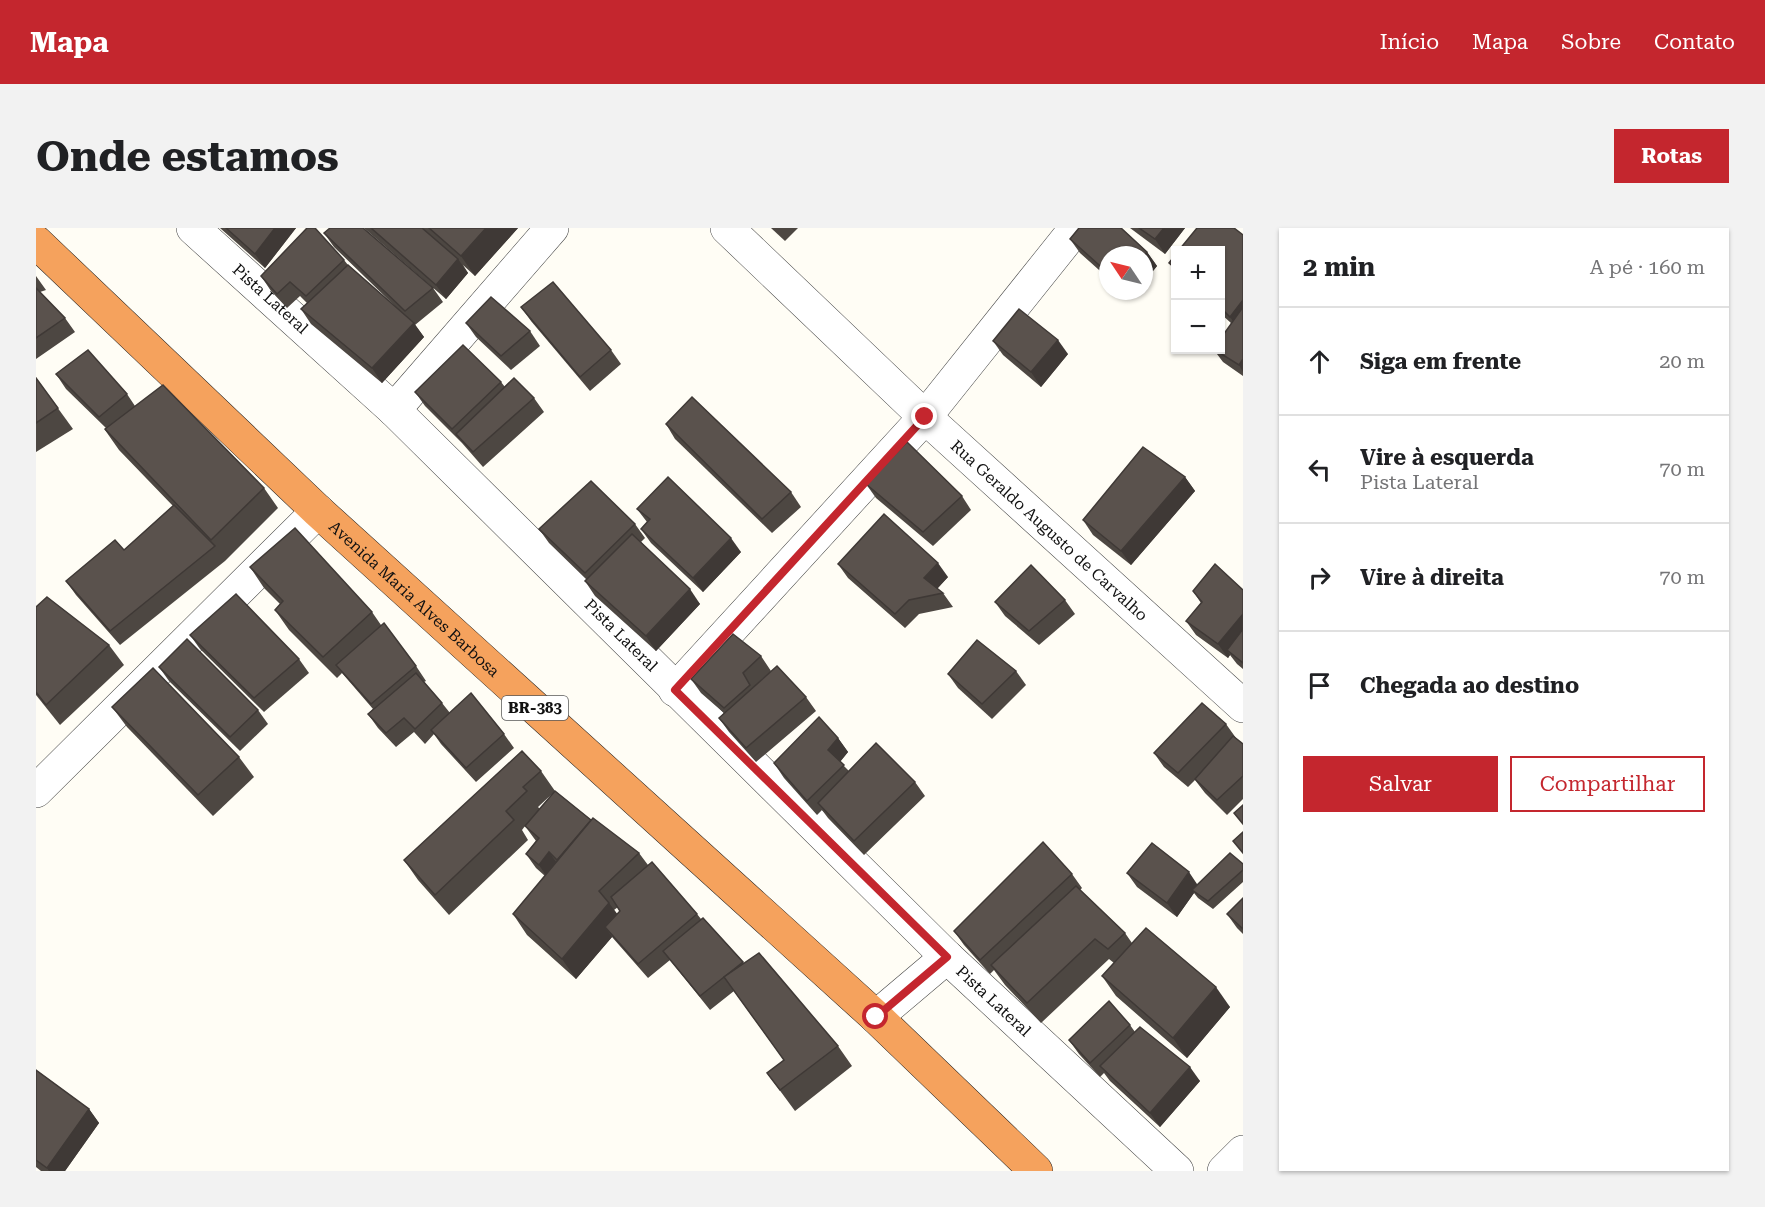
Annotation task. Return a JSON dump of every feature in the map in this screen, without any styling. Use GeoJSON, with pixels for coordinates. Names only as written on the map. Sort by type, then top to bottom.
{"type":"FeatureCollection","features":[{"type":"Feature","properties":{"kind":"highway","name":"Avenida Maria Alves Barbosa"},"geometry":{"type":"LineString","coordinates":[[36,242],[318,511],[876,1017],[1036,1171]]}},
{"type":"Feature","properties":{"kind":"street","name":"Pista Lateral"},"geometry":{"type":"LineString","coordinates":[[193,228],[394,410],[947,957],[1177,1171]]}},
{"type":"Feature","properties":{"kind":"street"},"geometry":{"type":"LineString","coordinates":[[394,410],[552,228]]}},
{"type":"Feature","properties":{"kind":"street","name":"Rua Geraldo Augusto de Carvalho"},"geometry":{"type":"LineString","coordinates":[[727,228],[925,417],[1243,706]]}},
{"type":"Feature","properties":{"kind":"street"},"geometry":{"type":"LineString","coordinates":[[675,690],[925,417],[1076,228]]}},
{"type":"Feature","properties":{"kind":"street"},"geometry":{"type":"LineString","coordinates":[[36,791],[318,511]]}},
{"type":"Feature","properties":{"kind":"street"},"geometry":{"type":"LineString","coordinates":[[876,1017],[947,957]]}},
{"type":"Feature","properties":{"kind":"street"},"geometry":{"type":"LineString","coordinates":[[1224,1171],[1243,1152]]}},
{"type":"Feature","properties":{"kind":"building"},"geometry":{"type":"Polygon","coordinates":[[[226,228],[275,228],[255,254],[226,228]]]}},
{"type":"Feature","properties":{"kind":"building"},"geometry":{"type":"Polygon","coordinates":[[[307,228],[315,228],[344,260],[306,296],[290,282],[277,294],[261,276],[307,228]]]}},
{"type":"Feature","properties":{"kind":"building"},"geometry":{"type":"Polygon","coordinates":[[[330,228],[363,228],[433,288],[405,311],[324,233],[330,228]]]}},
{"type":"Feature","properties":{"kind":"building"},"geometry":{"type":"Polygon","coordinates":[[[371,228],[422,228],[458,259],[436,285],[371,228]]]}},
{"type":"Feature","properties":{"kind":"building"},"geometry":{"type":"Polygon","coordinates":[[[429,228],[486,228],[461,256],[429,228]]]}},
{"type":"Feature","properties":{"kind":"building"},"geometry":{"type":"Polygon","coordinates":[[[1079,228],[1121,228],[1140,246],[1099,246],[1099,265],[1070,239],[1079,228]]]}},
{"type":"Feature","properties":{"kind":"building"},"geometry":{"type":"Polygon","coordinates":[[[1139,228],[1164,228],[1155,239],[1139,228]]]}},
{"type":"Feature","properties":{"kind":"building"},"geometry":{"type":"Polygon","coordinates":[[[1197,228],[1234,228],[1243,235],[1243,300],[1230,317],[1225,312],[1225,246],[1182,246],[1197,228]]]}},
{"type":"Feature","properties":{"kind":"building"},"geometry":{"type":"Polygon","coordinates":[[[348,265],[414,323],[372,368],[301,309],[348,265]]]}},
{"type":"Feature","properties":{"kind":"building"},"geometry":{"type":"Polygon","coordinates":[[[553,282],[611,350],[580,377],[521,307],[553,282]]]}},
{"type":"Feature","properties":{"kind":"building"},"geometry":{"type":"Polygon","coordinates":[[[36,288],[65,318],[36,338],[36,288]]]}},
{"type":"Feature","properties":{"kind":"building"},"geometry":{"type":"Polygon","coordinates":[[[491,297],[530,331],[501,356],[466,323],[491,297]]]}},
{"type":"Feature","properties":{"kind":"building"},"geometry":{"type":"Polygon","coordinates":[[[1243,307],[1243,359],[1239,365],[1221,354],[1225,354],[1225,332],[1243,307]]]}},
{"type":"Feature","properties":{"kind":"building"},"geometry":{"type":"Polygon","coordinates":[[[1019,309],[1058,340],[1031,372],[993,341],[1019,309]]]}},
{"type":"Feature","properties":{"kind":"building"},"geometry":{"type":"Polygon","coordinates":[[[463,345],[501,382],[452,429],[415,392],[463,345]]]}},
{"type":"Feature","properties":{"kind":"building"},"geometry":{"type":"Polygon","coordinates":[[[88,350],[127,394],[99,417],[56,374],[88,350]]]}},
{"type":"Feature","properties":{"kind":"building"},"geometry":{"type":"Polygon","coordinates":[[[36,378],[58,408],[36,423],[36,378]]]}},
{"type":"Feature","properties":{"kind":"building"},"geometry":{"type":"Polygon","coordinates":[[[514,378],[534,398],[473,452],[456,434],[514,378]]]}},
{"type":"Feature","properties":{"kind":"building"},"geometry":{"type":"Polygon","coordinates":[[[163,385],[264,488],[211,540],[105,429],[163,385]]]}},
{"type":"Feature","properties":{"kind":"building"},"geometry":{"type":"Polygon","coordinates":[[[692,397],[791,492],[762,519],[666,424],[692,397]]]}},
{"type":"Feature","properties":{"kind":"building"},"geometry":{"type":"Polygon","coordinates":[[[907,442],[962,496],[923,532],[866,484],[907,442]]]}},
{"type":"Feature","properties":{"kind":"building"},"geometry":{"type":"Polygon","coordinates":[[[1143,447],[1185,477],[1121,551],[1083,520],[1143,447]]]}},
{"type":"Feature","properties":{"kind":"building"},"geometry":{"type":"Polygon","coordinates":[[[668,477],[731,538],[693,578],[641,529],[650,519],[637,509],[668,477]]]}},
{"type":"Feature","properties":{"kind":"building"},"geometry":{"type":"Polygon","coordinates":[[[591,481],[635,524],[585,573],[539,529],[591,481]]]}},
{"type":"Feature","properties":{"kind":"building"},"geometry":{"type":"Polygon","coordinates":[[[174,505],[215,546],[110,631],[66,581],[115,540],[124,550],[174,505]]]}},
{"type":"Feature","properties":{"kind":"building"},"geometry":{"type":"Polygon","coordinates":[[[884,514],[938,563],[924,578],[943,593],[909,600],[895,614],[838,564],[884,514]]]}},
{"type":"Feature","properties":{"kind":"building"},"geometry":{"type":"Polygon","coordinates":[[[295,528],[372,612],[323,657],[275,610],[283,601],[250,567],[295,528]]]}},
{"type":"Feature","properties":{"kind":"building"},"geometry":{"type":"Polygon","coordinates":[[[632,534],[690,589],[646,636],[585,581],[632,534]]]}},
{"type":"Feature","properties":{"kind":"building"},"geometry":{"type":"Polygon","coordinates":[[[1215,564],[1243,590],[1243,614],[1218,644],[1186,621],[1202,602],[1193,591],[1215,564]]]}},
{"type":"Feature","properties":{"kind":"building"},"geometry":{"type":"Polygon","coordinates":[[[1031,565],[1065,600],[1029,631],[995,602],[1031,565]]]}},
{"type":"Feature","properties":{"kind":"building"},"geometry":{"type":"Polygon","coordinates":[[[236,594],[299,659],[254,698],[190,635],[236,594]]]}},
{"type":"Feature","properties":{"kind":"building"},"geometry":{"type":"Polygon","coordinates":[[[47,597],[109,645],[46,705],[36,692],[36,607],[47,597]]]}},
{"type":"Feature","properties":{"kind":"building"},"geometry":{"type":"Polygon","coordinates":[[[384,623],[416,666],[371,704],[336,665],[384,623]]]}},
{"type":"Feature","properties":{"kind":"building"},"geometry":{"type":"Polygon","coordinates":[[[1243,629],[1243,663],[1227,650],[1243,629]]]}},
{"type":"Feature","properties":{"kind":"building"},"geometry":{"type":"Polygon","coordinates":[[[733,634],[761,656],[743,673],[750,685],[724,708],[691,679],[733,634]]]}},
{"type":"Feature","properties":{"kind":"building"},"geometry":{"type":"Polygon","coordinates":[[[187,639],[258,710],[230,737],[159,667],[187,639]]]}},
{"type":"Feature","properties":{"kind":"building"},"geometry":{"type":"Polygon","coordinates":[[[977,640],[1016,671],[982,704],[948,674],[977,640]]]}},
{"type":"Feature","properties":{"kind":"building"},"geometry":{"type":"Polygon","coordinates":[[[777,666],[806,697],[746,748],[719,718],[777,666]]]}},
{"type":"Feature","properties":{"kind":"building"},"geometry":{"type":"Polygon","coordinates":[[[153,668],[239,757],[198,795],[112,707],[153,668]]]}},
{"type":"Feature","properties":{"kind":"building"},"geometry":{"type":"Polygon","coordinates":[[[416,673],[442,703],[415,729],[404,718],[386,733],[368,714],[416,673]]]}},
{"type":"Feature","properties":{"kind":"building"},"geometry":{"type":"Polygon","coordinates":[[[471,693],[504,734],[466,768],[431,730],[471,693]]]}},
{"type":"Feature","properties":{"kind":"building"},"geometry":{"type":"Polygon","coordinates":[[[1202,703],[1226,724],[1178,773],[1154,753],[1202,703]]]}},
{"type":"Feature","properties":{"kind":"building"},"geometry":{"type":"Polygon","coordinates":[[[819,717],[838,738],[828,750],[844,765],[807,801],[774,763],[819,717]]]}},
{"type":"Feature","properties":{"kind":"building"},"geometry":{"type":"Polygon","coordinates":[[[1233,736],[1243,744],[1243,776],[1217,800],[1195,779],[1233,736]]]}},
{"type":"Feature","properties":{"kind":"building"},"geometry":{"type":"Polygon","coordinates":[[[876,743],[915,782],[854,841],[818,803],[876,743]]]}},
{"type":"Feature","properties":{"kind":"building"},"geometry":{"type":"Polygon","coordinates":[[[522,751],[541,771],[523,787],[527,791],[506,811],[514,820],[435,895],[404,860],[522,751]]]}},
{"type":"Feature","properties":{"kind":"building"},"geometry":{"type":"Polygon","coordinates":[[[555,791],[591,820],[557,860],[549,852],[539,865],[526,854],[539,838],[525,826],[555,791]]]}},
{"type":"Feature","properties":{"kind":"building"},"geometry":{"type":"Polygon","coordinates":[[[1243,805],[1243,824],[1234,813],[1243,805]]]}},
{"type":"Feature","properties":{"kind":"building"},"geometry":{"type":"Polygon","coordinates":[[[593,818],[639,853],[599,891],[609,903],[562,959],[513,914],[593,818]]]}},
{"type":"Feature","properties":{"kind":"building"},"geometry":{"type":"Polygon","coordinates":[[[1243,832],[1243,853],[1233,841],[1243,832]]]}},
{"type":"Feature","properties":{"kind":"building"},"geometry":{"type":"Polygon","coordinates":[[[1043,842],[1072,874],[980,960],[954,931],[1043,842]]]}},
{"type":"Feature","properties":{"kind":"building"},"geometry":{"type":"Polygon","coordinates":[[[1152,843],[1189,872],[1167,903],[1127,873],[1152,843]]]}},
{"type":"Feature","properties":{"kind":"building"},"geometry":{"type":"Polygon","coordinates":[[[1230,853],[1243,864],[1243,870],[1208,901],[1192,890],[1230,853]]]}},
{"type":"Feature","properties":{"kind":"building"},"geometry":{"type":"Polygon","coordinates":[[[652,862],[697,914],[638,964],[605,927],[620,911],[611,897],[652,862]]]}},
{"type":"Feature","properties":{"kind":"building"},"geometry":{"type":"Polygon","coordinates":[[[1076,886],[1125,933],[1108,949],[1095,939],[1027,1003],[991,965],[1076,886]]]}},
{"type":"Feature","properties":{"kind":"building"},"geometry":{"type":"Polygon","coordinates":[[[1243,898],[1243,929],[1227,914],[1243,898]]]}},
{"type":"Feature","properties":{"kind":"building"},"geometry":{"type":"Polygon","coordinates":[[[703,918],[743,962],[700,996],[663,951],[703,918]]]}},
{"type":"Feature","properties":{"kind":"building"},"geometry":{"type":"Polygon","coordinates":[[[1146,928],[1216,987],[1173,1038],[1102,976],[1146,928]]]}},
{"type":"Feature","properties":{"kind":"building"},"geometry":{"type":"Polygon","coordinates":[[[759,953],[838,1046],[780,1090],[767,1073],[784,1060],[724,977],[759,953]]]}},
{"type":"Feature","properties":{"kind":"building"},"geometry":{"type":"Polygon","coordinates":[[[1109,1001],[1130,1025],[1090,1063],[1069,1040],[1109,1001]]]}},
{"type":"Feature","properties":{"kind":"building"},"geometry":{"type":"Polygon","coordinates":[[[1140,1027],[1190,1067],[1150,1113],[1100,1066],[1140,1027]]]}},
{"type":"Feature","properties":{"kind":"building"},"geometry":{"type":"Polygon","coordinates":[[[36,1070],[89,1109],[47,1168],[36,1160],[36,1070]]]}},
{"type":"Feature","properties":{"kind":"route"},"geometry":{"type":"LineString","coordinates":[[876,1017],[947,957],[675,690],[925,417]]}}]}
